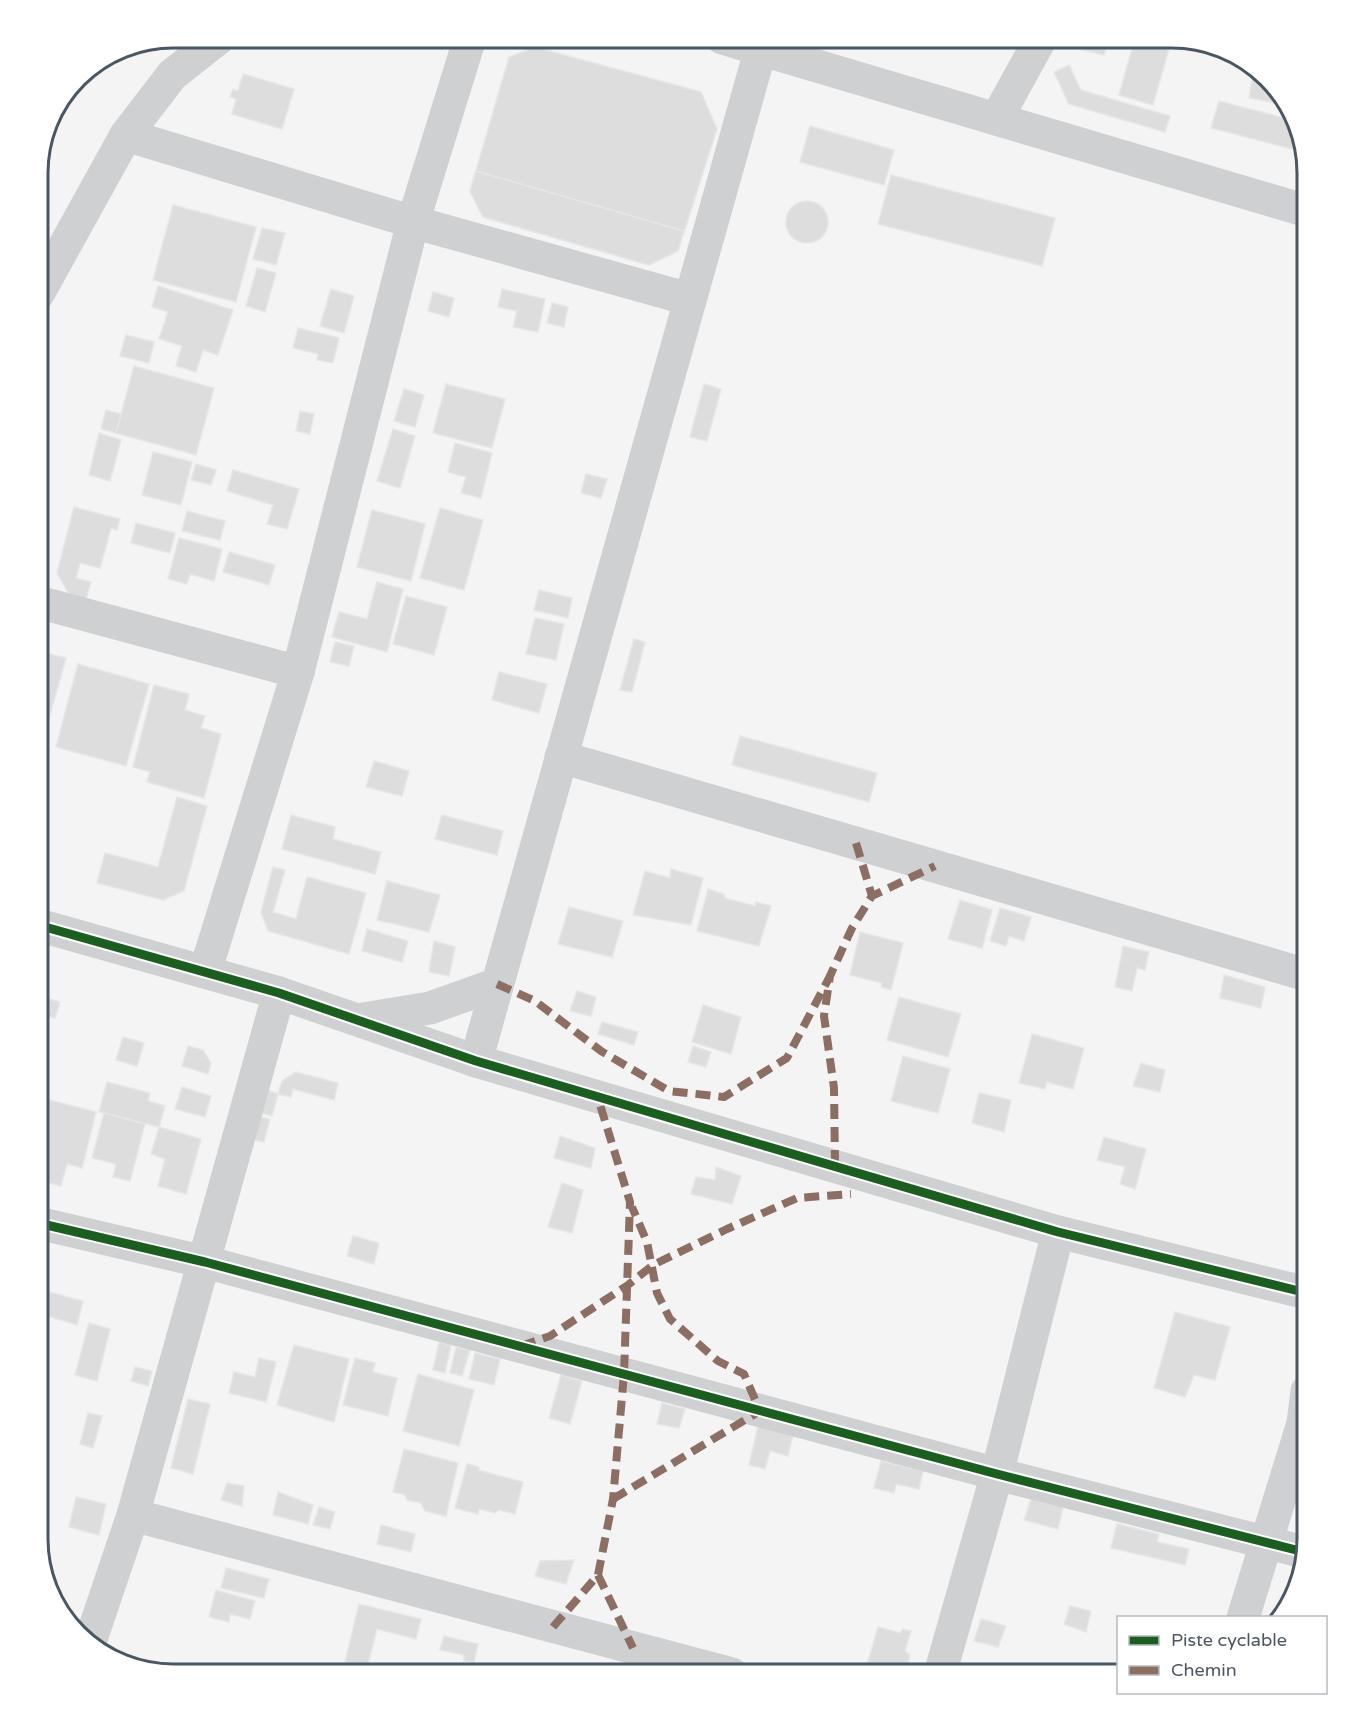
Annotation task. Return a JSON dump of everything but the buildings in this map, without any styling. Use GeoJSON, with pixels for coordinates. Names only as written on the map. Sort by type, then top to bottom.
{"type":"FeatureCollection","features":[{"type":"Feature","properties":{"kind":"street"},"geometry":{"type":"LineString","coordinates":[[48,276],[126,135],[172,75],[206,48]]}},
{"type":"Feature","properties":{"kind":"street"},"geometry":{"type":"LineString","coordinates":[[205,972],[298,672],[413,222],[467,48]]}},
{"type":"Feature","properties":{"kind":"street"},"geometry":{"type":"LineString","coordinates":[[476,1060],[761,48],[1297,208]]}},
{"type":"Feature","properties":{"kind":"street"},"geometry":{"type":"LineString","coordinates":[[997,118],[1036,48]]}},
{"type":"Feature","properties":{"kind":"street"},"geometry":{"type":"LineString","coordinates":[[126,135],[413,222],[689,299]]}},
{"type":"Feature","properties":{"kind":"street"},"geometry":{"type":"LineString","coordinates":[[48,605],[298,672]]}},
{"type":"Feature","properties":{"kind":"street"},"geometry":{"type":"LineString","coordinates":[[561,758],[1297,972]]}},
{"type":"Feature","properties":{"kind":"street"},"geometry":{"type":"LineString","coordinates":[[48,928],[279,993],[476,1060],[1058,1232],[1297,1290]]}},
{"type":"Feature","properties":{"kind":"street"},"geometry":{"type":"LineString","coordinates":[[359,1020],[430,1008],[497,984]]}},
{"type":"Feature","properties":{"kind":"street"},"geometry":{"type":"LineString","coordinates":[[93,1634],[133,1515],[279,993]]}},
{"type":"Feature","properties":{"kind":"street"},"geometry":{"type":"LineString","coordinates":[[48,1225],[205,1262],[997,1474],[1297,1550]]}},
{"type":"Feature","properties":{"kind":"street"},"geometry":{"type":"LineString","coordinates":[[943,1664],[997,1474],[1058,1232]]}},
{"type":"Feature","properties":{"kind":"street"},"geometry":{"type":"LineString","coordinates":[[1243,1616],[1297,1443]]}},
{"type":"Feature","properties":{"kind":"street"},"geometry":{"type":"LineString","coordinates":[[133,1515],[694,1664]]}},
{"type":"Feature","properties":{"kind":"marked path"},"geometry":{"type":"LineString","coordinates":[[856,843],[872,896]]}},
{"type":"Feature","properties":{"kind":"marked path"},"geometry":{"type":"LineString","coordinates":[[835,1165],[834,1088],[824,1016],[830,976],[852,928],[872,896],[935,866]]}},
{"type":"Feature","properties":{"kind":"marked path"},"geometry":{"type":"LineString","coordinates":[[497,984],[535,1001],[601,1051],[669,1091],[724,1097],[787,1058],[830,976]]}},
{"type":"Feature","properties":{"kind":"marked path"},"geometry":{"type":"LineString","coordinates":[[553,1627],[598,1575],[613,1499],[624,1374],[630,1202],[597,1095]]}},
{"type":"Feature","properties":{"kind":"marked path"},"geometry":{"type":"LineString","coordinates":[[521,1346],[550,1336],[628,1285],[653,1265],[727,1229],[797,1198],[851,1194]]}},
{"type":"Feature","properties":{"kind":"marked path"},"geometry":{"type":"LineString","coordinates":[[613,1499],[760,1411],[744,1374],[718,1361],[670,1319],[657,1293],[647,1242],[632,1207]]}},
{"type":"Feature","properties":{"kind":"marked path"},"geometry":{"type":"LineString","coordinates":[[598,1575],[633,1648]]}},
{"type":"Feature","properties":{"kind":"cycle path"},"geometry":{"type":"LineString","coordinates":[[48,928],[279,993],[476,1061],[1058,1232],[1297,1291]]}},
{"type":"Feature","properties":{"kind":"cycle path"},"geometry":{"type":"LineString","coordinates":[[48,1225],[205,1262],[997,1474],[1297,1550]]}}]}
